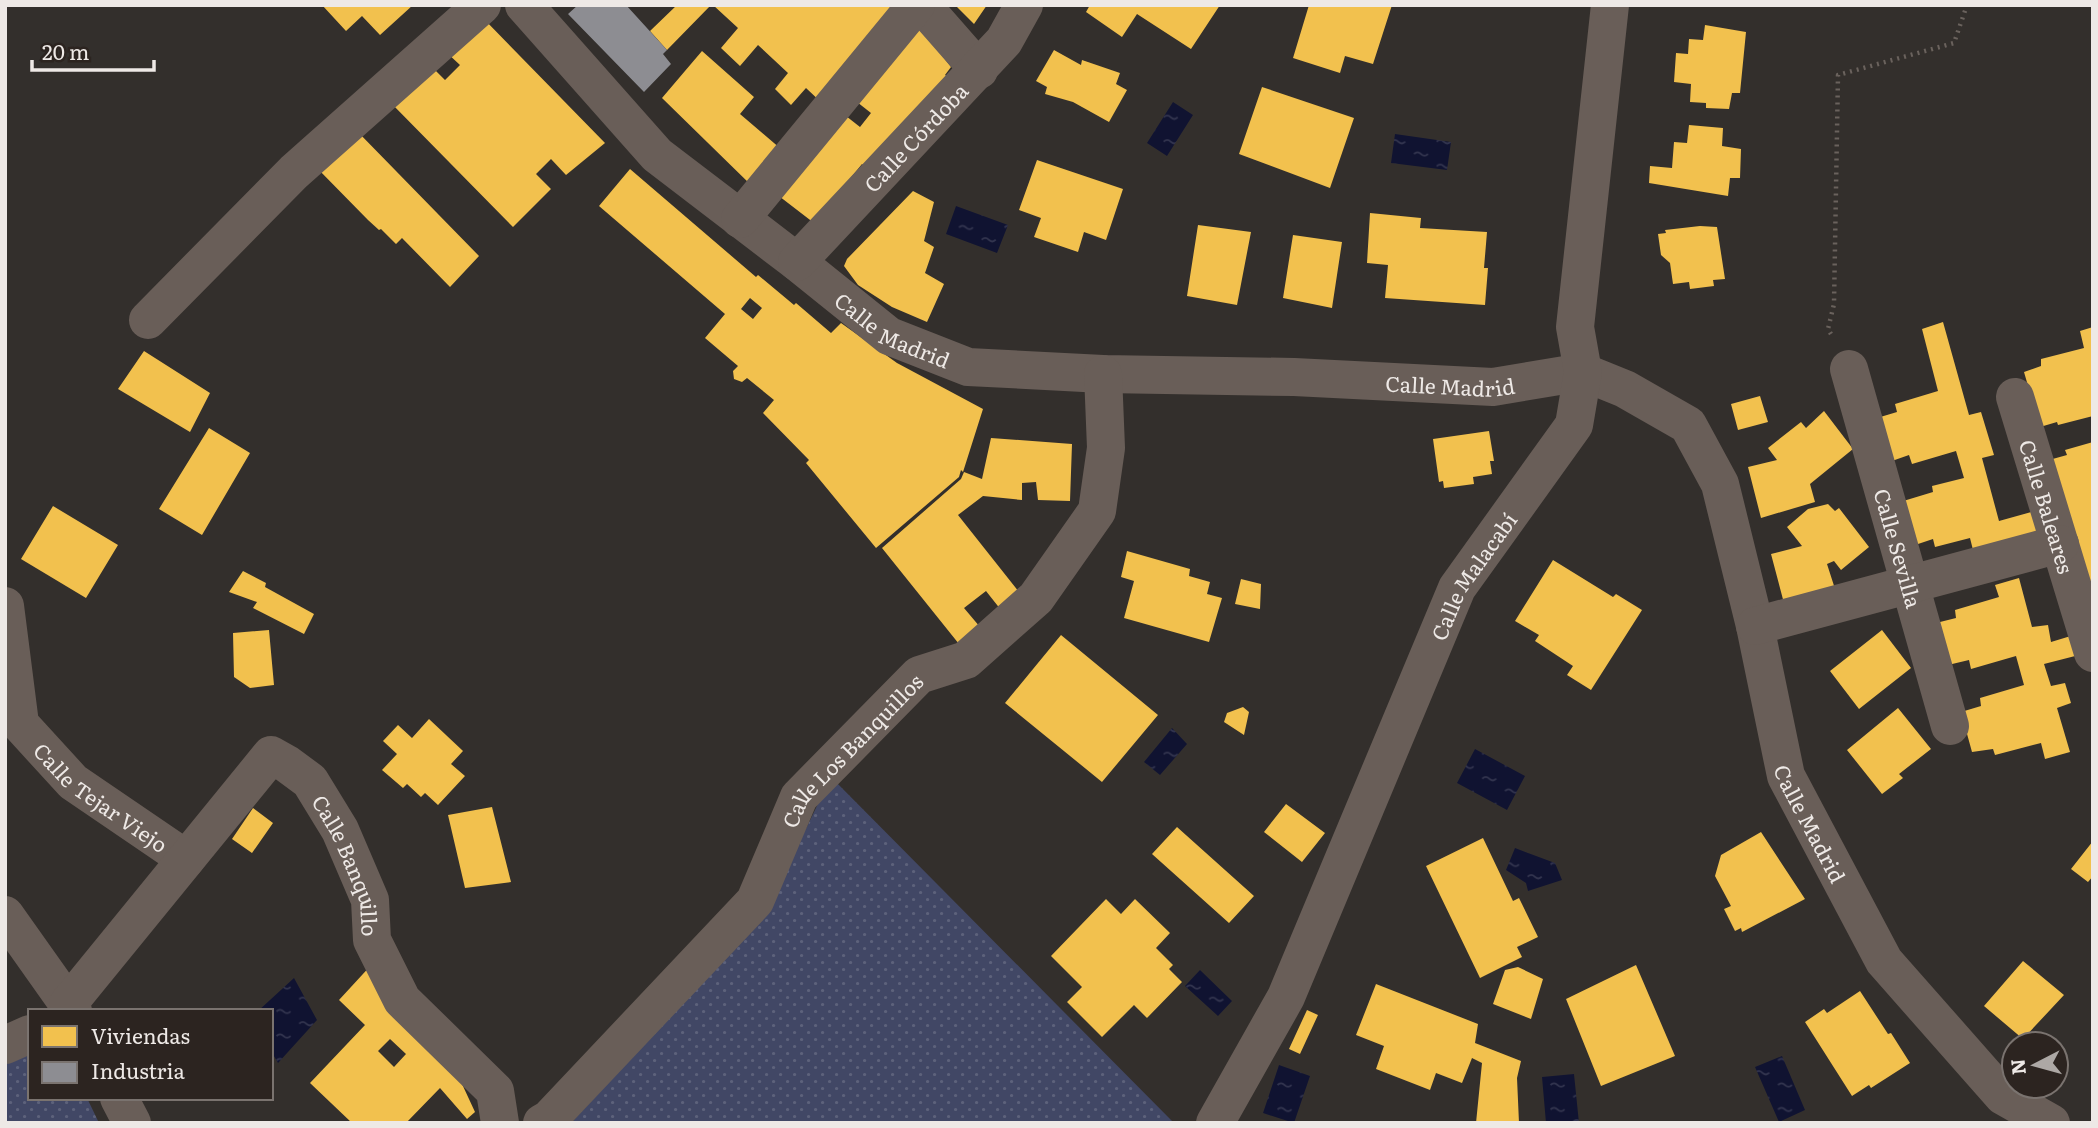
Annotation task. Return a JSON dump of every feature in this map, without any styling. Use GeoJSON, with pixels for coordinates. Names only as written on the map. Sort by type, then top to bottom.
{"type":"FeatureCollection","features":[{"type":"Feature","properties":{"kind":"street"},"geometry":{"type":"LineString","coordinates":[[148,320],[294,172],[482,5]]}},
{"type":"Feature","properties":{"kind":"street"},"geometry":{"type":"LineString","coordinates":[[740,219],[916,5]]}},
{"type":"Feature","properties":{"kind":"street"},"geometry":{"type":"LineString","coordinates":[[922,5],[979,70]]}},
{"type":"Feature","properties":{"kind":"street","name":"Calle Córdoba"},"geometry":{"type":"LineString","coordinates":[[797,262],[979,70],[1004,41],[1024,5]]}},
{"type":"Feature","properties":{"kind":"street","name":"Calle Malacabí"},"geometry":{"type":"LineString","coordinates":[[1214,1123],[1286,997],[1457,589],[1574,425],[1583,372],[1575,327],[1610,5]]}},
{"type":"Feature","properties":{"kind":"street","name":"Calle Madrid"},"geometry":{"type":"LineString","coordinates":[[536,9],[657,155],[889,336],[968,367],[1102,374],[1294,377],[1493,387],[1583,372],[1626,389],[1688,425],[1720,484],[1755,626],[1786,776],[1884,961],[2003,1096],[2051,1123]]}},
{"type":"Feature","properties":{"kind":"street","name":"Calle Sevilla"},"geometry":{"type":"LineString","coordinates":[[1849,369],[1950,726]]}},
{"type":"Feature","properties":{"kind":"street","name":"Calle Los Banquillos"},"geometry":{"type":"LineString","coordinates":[[542,1123],[550,1119],[755,901],[799,797],[919,675],[966,660],[1036,598],[1097,511],[1105,448],[1102,374]]}},
{"type":"Feature","properties":{"kind":"street","name":"Calle Baleares"},"geometry":{"type":"LineString","coordinates":[[2015,397],[2093,653]]}},
{"type":"Feature","properties":{"kind":"street"},"geometry":{"type":"LineString","coordinates":[[1755,626],[2060,544]]}},
{"type":"Feature","properties":{"kind":"street","name":"Calle Tejar Viejo"},"geometry":{"type":"LineString","coordinates":[[5,606],[20,724],[73,782],[186,859]]}},
{"type":"Feature","properties":{"kind":"street","name":"Calle Banquillo"},"geometry":{"type":"LineString","coordinates":[[186,859],[271,755],[310,781],[341,830],[370,900],[372,940],[402,1000],[495,1091],[500,1123]]}},
{"type":"Feature","properties":{"kind":"street"},"geometry":{"type":"LineString","coordinates":[[5,915],[71,1007],[186,859]]}},
{"type":"Feature","properties":{"kind":"street"},"geometry":{"type":"LineString","coordinates":[[5,1045],[28,1035]]}},
{"type":"Feature","properties":{"kind":"street"},"geometry":{"type":"LineString","coordinates":[[120,1100],[132,1123]]}},
{"type":"Feature","properties":{"kind":"path"},"geometry":{"type":"LineString","coordinates":[[1849,369],[1828,329],[1834,304],[1838,75],[1954,43],[1967,5]]}},
{"type":"Feature","properties":{"kind":"shaded area"},"geometry":{"type":"Polygon","coordinates":[[[831,777],[1174,1123],[571,1123],[765,913],[831,777]]]}},
{"type":"Feature","properties":{"kind":"shaded area"},"geometry":{"type":"Polygon","coordinates":[[[28,1051],[28,1100],[88,1100],[99,1123],[5,1123],[5,1061],[28,1051]]]}},
{"type":"Feature","properties":{"kind":"water"},"geometry":{"type":"Polygon","coordinates":[[[1173,102],[1193,115],[1167,156],[1147,143],[1173,102]]]}},
{"type":"Feature","properties":{"kind":"water"},"geometry":{"type":"Polygon","coordinates":[[[1395,134],[1451,142],[1447,170],[1391,163],[1395,134]]]}},
{"type":"Feature","properties":{"kind":"water"},"geometry":{"type":"Polygon","coordinates":[[[956,206],[1008,225],[997,253],[946,234],[956,206]]]}},
{"type":"Feature","properties":{"kind":"water"},"geometry":{"type":"Polygon","coordinates":[[[1172,728],[1187,744],[1160,775],[1144,762],[1172,728]]]}},
{"type":"Feature","properties":{"kind":"water"},"geometry":{"type":"Polygon","coordinates":[[[1475,749],[1525,776],[1507,810],[1457,783],[1475,749]]]}},
{"type":"Feature","properties":{"kind":"water"},"geometry":{"type":"Polygon","coordinates":[[[1515,848],[1555,863],[1562,880],[1528,891],[1526,883],[1506,870],[1515,848]]]}},
{"type":"Feature","properties":{"kind":"water"},"geometry":{"type":"Polygon","coordinates":[[[1200,970],[1232,1001],[1218,1016],[1185,986],[1200,970]]]}},
{"type":"Feature","properties":{"kind":"water"},"geometry":{"type":"Polygon","coordinates":[[[294,978],[317,1020],[278,1063],[273,1054],[273,1009],[260,1009],[294,978]]]}},
{"type":"Feature","properties":{"kind":"water"},"geometry":{"type":"Polygon","coordinates":[[[1782,1056],[1805,1110],[1779,1122],[1755,1067],[1782,1056]]]}},
{"type":"Feature","properties":{"kind":"water"},"geometry":{"type":"Polygon","coordinates":[[[1279,1065],[1310,1076],[1294,1123],[1263,1113],[1279,1065]]]}},
{"type":"Feature","properties":{"kind":"water"},"geometry":{"type":"Polygon","coordinates":[[[1574,1074],[1579,1123],[1546,1123],[1542,1077],[1574,1074]]]}},
{"type":"Feature","properties":{"kind":"building: Viviendas"},"geometry":{"type":"Polygon","coordinates":[[[322,5],[413,5],[380,35],[362,16],[346,31],[322,5]]]}},
{"type":"Feature","properties":{"kind":"building: Viviendas"},"geometry":{"type":"Polygon","coordinates":[[[677,5],[711,5],[667,50],[650,31],[677,5]]]}},
{"type":"Feature","properties":{"kind":"building: Viviendas"},"geometry":{"type":"Polygon","coordinates":[[[713,5],[900,5],[824,105],[806,88],[791,105],[775,89],[788,73],[758,45],[740,66],[721,48],[738,28],[713,5]]]}},
{"type":"Feature","properties":{"kind":"building: Viviendas"},"geometry":{"type":"Polygon","coordinates":[[[955,5],[987,5],[974,24],[955,5]]]}},
{"type":"Feature","properties":{"kind":"building: Viviendas"},"geometry":{"type":"Polygon","coordinates":[[[1090,5],[1220,5],[1191,49],[1137,14],[1122,37],[1086,12],[1090,5]]]}},
{"type":"Feature","properties":{"kind":"building: Viviendas"},"geometry":{"type":"Polygon","coordinates":[[[1309,5],[1392,5],[1373,64],[1345,56],[1340,73],[1293,58],[1309,5]]]}},
{"type":"Feature","properties":{"kind":"building: Viviendas"},"geometry":{"type":"Polygon","coordinates":[[[482,17],[605,143],[566,175],[551,159],[536,174],[551,189],[513,227],[390,102],[431,66],[445,80],[460,65],[446,52],[482,17]]]}},
{"type":"Feature","properties":{"kind":"building: Viviendas"},"geometry":{"type":"Polygon","coordinates":[[[912,17],[951,67],[945,75],[951,79],[870,171],[862,164],[814,223],[775,193],[912,17]],[[857,102],[846,116],[860,127],[871,113],[857,102]]]}},
{"type":"Feature","properties":{"kind":"building: Viviendas"},"geometry":{"type":"Polygon","coordinates":[[[1705,25],[1746,32],[1740,93],[1732,93],[1729,109],[1706,108],[1706,103],[1690,102],[1691,84],[1674,82],[1676,53],[1688,54],[1689,39],[1703,40],[1705,25]]]}},
{"type":"Feature","properties":{"kind":"building: Viviendas"},"geometry":{"type":"Polygon","coordinates":[[[1054,50],[1081,65],[1082,60],[1120,73],[1116,84],[1127,90],[1109,122],[1073,102],[1045,94],[1047,87],[1036,81],[1054,50]]]}},
{"type":"Feature","properties":{"kind":"building: Viviendas"},"geometry":{"type":"Polygon","coordinates":[[[702,51],[754,97],[740,114],[781,149],[752,186],[662,98],[702,51]]]}},
{"type":"Feature","properties":{"kind":"building: Viviendas"},"geometry":{"type":"Polygon","coordinates":[[[1262,87],[1354,118],[1330,188],[1239,154],[1262,87]]]}},
{"type":"Feature","properties":{"kind":"building: Viviendas"},"geometry":{"type":"Polygon","coordinates":[[[1689,125],[1723,128],[1722,146],[1741,149],[1740,178],[1730,178],[1728,196],[1649,183],[1650,166],[1672,168],[1674,142],[1687,143],[1689,125]]]}},
{"type":"Feature","properties":{"kind":"building: Viviendas"},"geometry":{"type":"Polygon","coordinates":[[[355,129],[479,256],[450,287],[402,238],[396,244],[379,230],[316,167],[355,129]]]}},
{"type":"Feature","properties":{"kind":"building: Viviendas"},"geometry":{"type":"Polygon","coordinates":[[[1037,160],[1123,189],[1106,240],[1084,232],[1078,252],[1034,237],[1041,218],[1019,210],[1037,160]]]}},
{"type":"Feature","properties":{"kind":"building: Viviendas"},"geometry":{"type":"Polygon","coordinates":[[[630,169],[756,277],[758,275],[794,305],[796,303],[831,333],[841,323],[897,363],[983,409],[963,472],[961,470],[959,477],[876,548],[806,463],[809,460],[763,413],[774,400],[747,378],[742,382],[734,379],[733,371],[738,366],[705,338],[725,314],[599,206],[630,169]],[[750,298],[741,309],[753,319],[762,308],[750,298]]]}},
{"type":"Feature","properties":{"kind":"building: Viviendas"},"geometry":{"type":"Polygon","coordinates":[[[913,191],[934,202],[924,241],[934,247],[925,273],[944,284],[927,322],[892,307],[858,285],[844,266],[847,259],[913,191]]]}},
{"type":"Feature","properties":{"kind":"building: Viviendas"},"geometry":{"type":"Polygon","coordinates":[[[1370,213],[1421,218],[1420,228],[1487,232],[1485,305],[1385,298],[1388,265],[1367,263],[1370,213]]]}},
{"type":"Feature","properties":{"kind":"building: Viviendas"},"geometry":{"type":"Polygon","coordinates":[[[1198,225],[1251,232],[1237,305],[1187,296],[1198,225]]]}},
{"type":"Feature","properties":{"kind":"building: Viviendas"},"geometry":{"type":"Polygon","coordinates":[[[1717,227],[1725,279],[1713,280],[1714,286],[1690,289],[1689,282],[1673,284],[1670,263],[1661,255],[1658,234],[1666,233],[1665,230],[1717,227]]]}},
{"type":"Feature","properties":{"kind":"building: Viviendas"},"geometry":{"type":"Polygon","coordinates":[[[1293,235],[1342,242],[1332,308],[1283,298],[1293,235]]]}},
{"type":"Feature","properties":{"kind":"building: Viviendas"},"geometry":{"type":"Polygon","coordinates":[[[1943,322],[1969,415],[1981,412],[1994,455],[1982,458],[1999,521],[2035,511],[2042,534],[1974,554],[1970,538],[1935,547],[1933,539],[1912,546],[1900,502],[1933,492],[1932,486],[1964,478],[1956,451],[1912,464],[1909,455],[1889,462],[1877,418],[1897,412],[1895,404],[1938,391],[1922,329],[1943,322]]]}},
{"type":"Feature","properties":{"kind":"building: Viviendas"},"geometry":{"type":"Polygon","coordinates":[[[2093,327],[2093,416],[2040,427],[2024,372],[2041,366],[2041,359],[2084,348],[2080,331],[2093,327]]]}},
{"type":"Feature","properties":{"kind":"building: Viviendas"},"geometry":{"type":"Polygon","coordinates":[[[144,351],[210,393],[190,432],[118,389],[144,351]]]}},
{"type":"Feature","properties":{"kind":"building: Viviendas"},"geometry":{"type":"Polygon","coordinates":[[[1760,396],[1768,422],[1738,430],[1731,404],[1760,396]]]}},
{"type":"Feature","properties":{"kind":"building: Viviendas"},"geometry":{"type":"Polygon","coordinates":[[[1824,411],[1853,449],[1810,484],[1815,502],[1761,518],[1748,467],[1777,460],[1768,448],[1801,422],[1806,428],[1824,411]]]}},
{"type":"Feature","properties":{"kind":"building: Viviendas"},"geometry":{"type":"Polygon","coordinates":[[[209,428],[250,453],[202,535],[159,509],[209,428]]]}},
{"type":"Feature","properties":{"kind":"building: Viviendas"},"geometry":{"type":"Polygon","coordinates":[[[1489,431],[1494,461],[1490,461],[1492,474],[1473,477],[1474,484],[1444,488],[1443,481],[1439,482],[1433,439],[1489,431]]]}},
{"type":"Feature","properties":{"kind":"building: Viviendas"},"geometry":{"type":"Polygon","coordinates":[[[991,438],[1072,444],[1070,501],[1038,500],[1036,482],[1022,483],[1022,500],[983,496],[958,515],[1019,592],[1001,610],[986,591],[964,608],[980,627],[959,644],[882,548],[961,479],[964,472],[982,479],[991,438]]]}},
{"type":"Feature","properties":{"kind":"building: Viviendas"},"geometry":{"type":"Polygon","coordinates":[[[2093,442],[2093,605],[2049,460],[2067,455],[2065,450],[2093,442]]]}},
{"type":"Feature","properties":{"kind":"building: Viviendas"},"geometry":{"type":"Polygon","coordinates":[[[1828,504],[1835,511],[1839,508],[1869,547],[1841,570],[1834,561],[1827,564],[1836,592],[1785,607],[1771,554],[1802,546],[1787,527],[1808,509],[1828,504]]]}},
{"type":"Feature","properties":{"kind":"building: Viviendas"},"geometry":{"type":"Polygon","coordinates":[[[53,506],[118,545],[86,598],[21,559],[53,506]]]}},
{"type":"Feature","properties":{"kind":"building: Viviendas"},"geometry":{"type":"Polygon","coordinates":[[[1127,551],[1190,569],[1189,576],[1210,582],[1207,594],[1222,598],[1209,642],[1124,618],[1134,581],[1121,577],[1127,551]]]}},
{"type":"Feature","properties":{"kind":"building: Viviendas"},"geometry":{"type":"Polygon","coordinates":[[[1553,560],[1613,597],[1616,594],[1642,610],[1591,690],[1567,675],[1573,666],[1535,641],[1539,635],[1515,621],[1553,560]]]}},
{"type":"Feature","properties":{"kind":"building: Viviendas"},"geometry":{"type":"Polygon","coordinates":[[[243,571],[266,583],[265,587],[314,614],[304,634],[253,608],[257,602],[229,592],[243,571]]]}},
{"type":"Feature","properties":{"kind":"building: Viviendas"},"geometry":{"type":"Polygon","coordinates":[[[2019,578],[2032,627],[2048,625],[2051,642],[2074,635],[2079,655],[2044,664],[2051,686],[2065,683],[2071,703],[2057,708],[2070,752],[2045,759],[2041,743],[1995,755],[1993,749],[1972,752],[1961,712],[1981,706],[1980,698],[2024,685],[2016,656],[1971,669],[1969,660],[1948,665],[1936,623],[1956,618],[1955,610],[1999,597],[1995,585],[2019,578]]]}},
{"type":"Feature","properties":{"kind":"building: Viviendas"},"geometry":{"type":"Polygon","coordinates":[[[1241,579],[1261,584],[1260,609],[1235,604],[1241,579]]]}},
{"type":"Feature","properties":{"kind":"building: Viviendas"},"geometry":{"type":"Polygon","coordinates":[[[269,630],[274,685],[250,688],[234,677],[233,633],[269,630]]]}},
{"type":"Feature","properties":{"kind":"building: Viviendas"},"geometry":{"type":"Polygon","coordinates":[[[1882,630],[1911,668],[1859,709],[1830,671],[1882,630]]]}},
{"type":"Feature","properties":{"kind":"building: Viviendas"},"geometry":{"type":"Polygon","coordinates":[[[1061,635],[1158,715],[1102,782],[1005,703],[1061,635]]]}},
{"type":"Feature","properties":{"kind":"building: Viviendas"},"geometry":{"type":"Polygon","coordinates":[[[1243,707],[1249,712],[1244,735],[1224,722],[1227,713],[1243,707]]]}},
{"type":"Feature","properties":{"kind":"building: Viviendas"},"geometry":{"type":"Polygon","coordinates":[[[1898,708],[1931,749],[1899,774],[1903,778],[1882,794],[1847,750],[1898,708]]]}},
{"type":"Feature","properties":{"kind":"building: Viviendas"},"geometry":{"type":"Polygon","coordinates":[[[429,719],[463,751],[451,764],[465,776],[438,805],[425,793],[421,797],[407,784],[403,788],[382,770],[397,754],[383,741],[398,725],[412,738],[429,719]]]}},
{"type":"Feature","properties":{"kind":"building: Viviendas"},"geometry":{"type":"Polygon","coordinates":[[[1286,804],[1325,833],[1302,862],[1264,832],[1286,804]]]}},
{"type":"Feature","properties":{"kind":"building: Viviendas"},"geometry":{"type":"Polygon","coordinates":[[[492,807],[511,882],[465,888],[448,815],[492,807]]]}},
{"type":"Feature","properties":{"kind":"building: Viviendas"},"geometry":{"type":"Polygon","coordinates":[[[253,808],[273,823],[252,853],[232,839],[253,808]]]}},
{"type":"Feature","properties":{"kind":"building: Viviendas"},"geometry":{"type":"Polygon","coordinates":[[[1177,827],[1254,896],[1229,923],[1152,854],[1177,827]]]}},
{"type":"Feature","properties":{"kind":"building: Viviendas"},"geometry":{"type":"Polygon","coordinates":[[[1761,832],[1805,899],[1742,932],[1741,928],[1735,931],[1724,909],[1731,906],[1715,876],[1721,855],[1761,832]]]}},
{"type":"Feature","properties":{"kind":"building: Viviendas"},"geometry":{"type":"Polygon","coordinates":[[[1483,838],[1513,901],[1519,898],[1538,937],[1517,947],[1522,957],[1480,978],[1426,866],[1483,838]]]}},
{"type":"Feature","properties":{"kind":"building: Viviendas"},"geometry":{"type":"Polygon","coordinates":[[[2093,841],[2093,876],[2088,882],[2071,869],[2093,841]]]}},
{"type":"Feature","properties":{"kind":"building: Viviendas"},"geometry":{"type":"Polygon","coordinates":[[[1106,899],[1121,914],[1135,899],[1170,933],[1156,948],[1173,965],[1169,969],[1182,982],[1147,1018],[1134,1005],[1102,1037],[1067,1002],[1082,987],[1051,956],[1106,899]]]}},
{"type":"Feature","properties":{"kind":"building: Viviendas"},"geometry":{"type":"Polygon","coordinates":[[[2023,961],[2064,995],[2031,1030],[2012,1030],[1984,1006],[2023,961]]]}},
{"type":"Feature","properties":{"kind":"building: Viviendas"},"geometry":{"type":"Polygon","coordinates":[[[374,962],[456,1071],[475,1112],[467,1119],[440,1088],[406,1123],[352,1123],[310,1083],[365,1025],[339,1000],[374,962]],[[390,1039],[378,1051],[394,1067],[406,1054],[390,1039]]]}},
{"type":"Feature","properties":{"kind":"building: Viviendas"},"geometry":{"type":"Polygon","coordinates":[[[1636,965],[1675,1056],[1601,1086],[1566,999],[1636,965]]]}},
{"type":"Feature","properties":{"kind":"building: Viviendas"},"geometry":{"type":"Polygon","coordinates":[[[1518,967],[1543,979],[1531,1019],[1493,1004],[1505,970],[1518,967]]]}},
{"type":"Feature","properties":{"kind":"building: Viviendas"},"geometry":{"type":"Polygon","coordinates":[[[1376,984],[1478,1024],[1475,1043],[1521,1061],[1517,1078],[1519,1123],[1476,1123],[1482,1063],[1472,1058],[1462,1083],[1436,1073],[1430,1090],[1376,1069],[1384,1046],[1356,1035],[1376,984]]]}},
{"type":"Feature","properties":{"kind":"building: Viviendas"},"geometry":{"type":"Polygon","coordinates":[[[1860,991],[1910,1063],[1871,1088],[1869,1085],[1852,1096],[1805,1022],[1824,1009],[1827,1013],[1860,991]]]}},
{"type":"Feature","properties":{"kind":"building: Viviendas"},"geometry":{"type":"Polygon","coordinates":[[[1307,1010],[1318,1015],[1300,1054],[1289,1049],[1307,1010]]]}},
{"type":"Feature","properties":{"kind":"building: Industria"},"geometry":{"type":"Polygon","coordinates":[[[578,5],[626,5],[667,50],[663,54],[671,64],[644,92],[568,14],[578,5]]]}}]}
